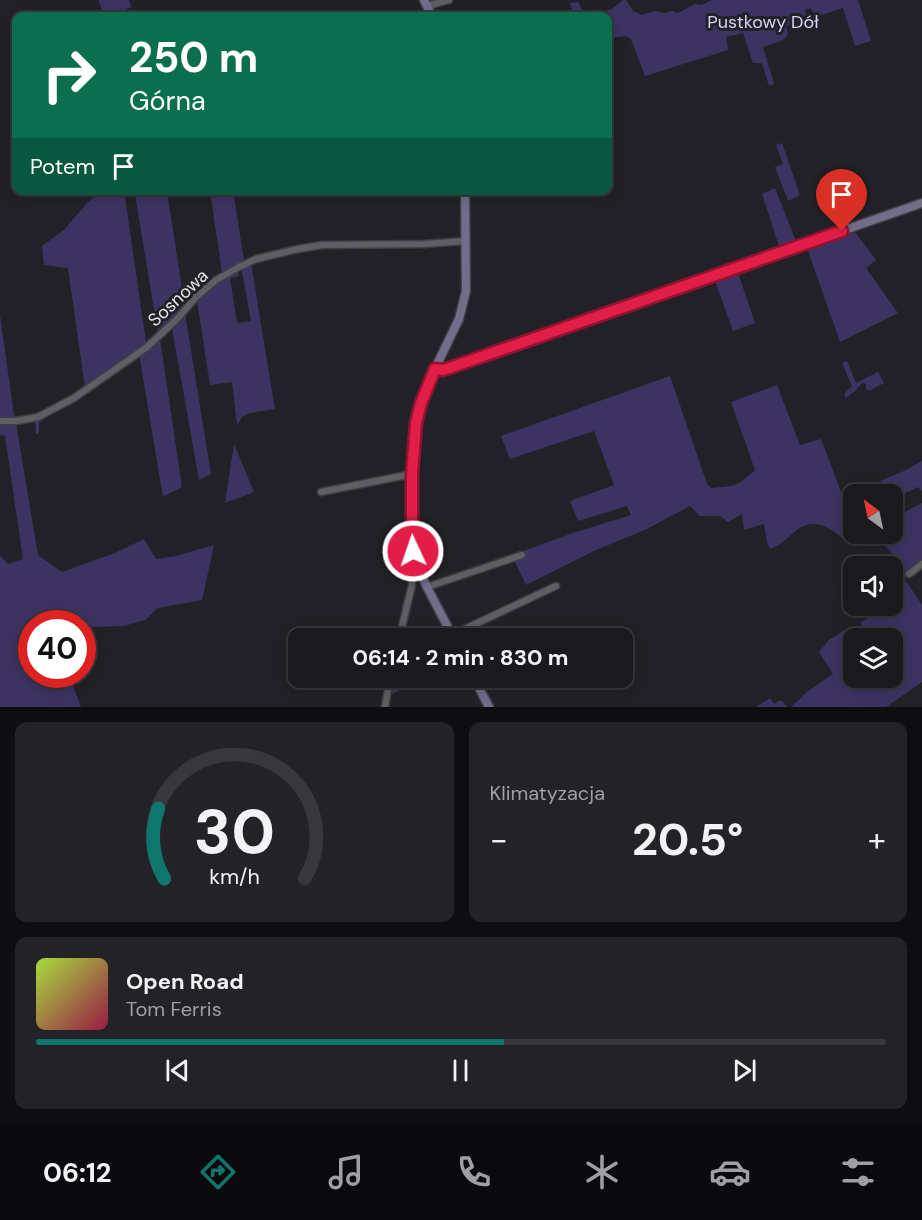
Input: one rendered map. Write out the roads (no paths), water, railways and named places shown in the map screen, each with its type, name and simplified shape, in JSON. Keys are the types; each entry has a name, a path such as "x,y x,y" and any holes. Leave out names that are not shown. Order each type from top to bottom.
{"street":[{"path":"426,3 449,0"},
{"path":"402,628 412,585 414,559 412,474 418,413 435,369 459,319 466,291 465,195"},
{"path":"435,369 443,370 452,367 922,203"},
{"name":"Sosnowa","path":"0,421 38,417 74,398 147,347 216,280 256,259 322,245 424,244 466,241"},
{"path":"321,492 412,474"},
{"path":"427,587 522,555"},
{"path":"414,559 448,628"},
{"path":"909,574 922,564"},
{"path":"471,628 556,586"},
{"path":"385,707 388,688"},
{"path":"479,688 489,707"}],"park label":[{"name":"Pustkowy Dół","path":"763,22"}]}
